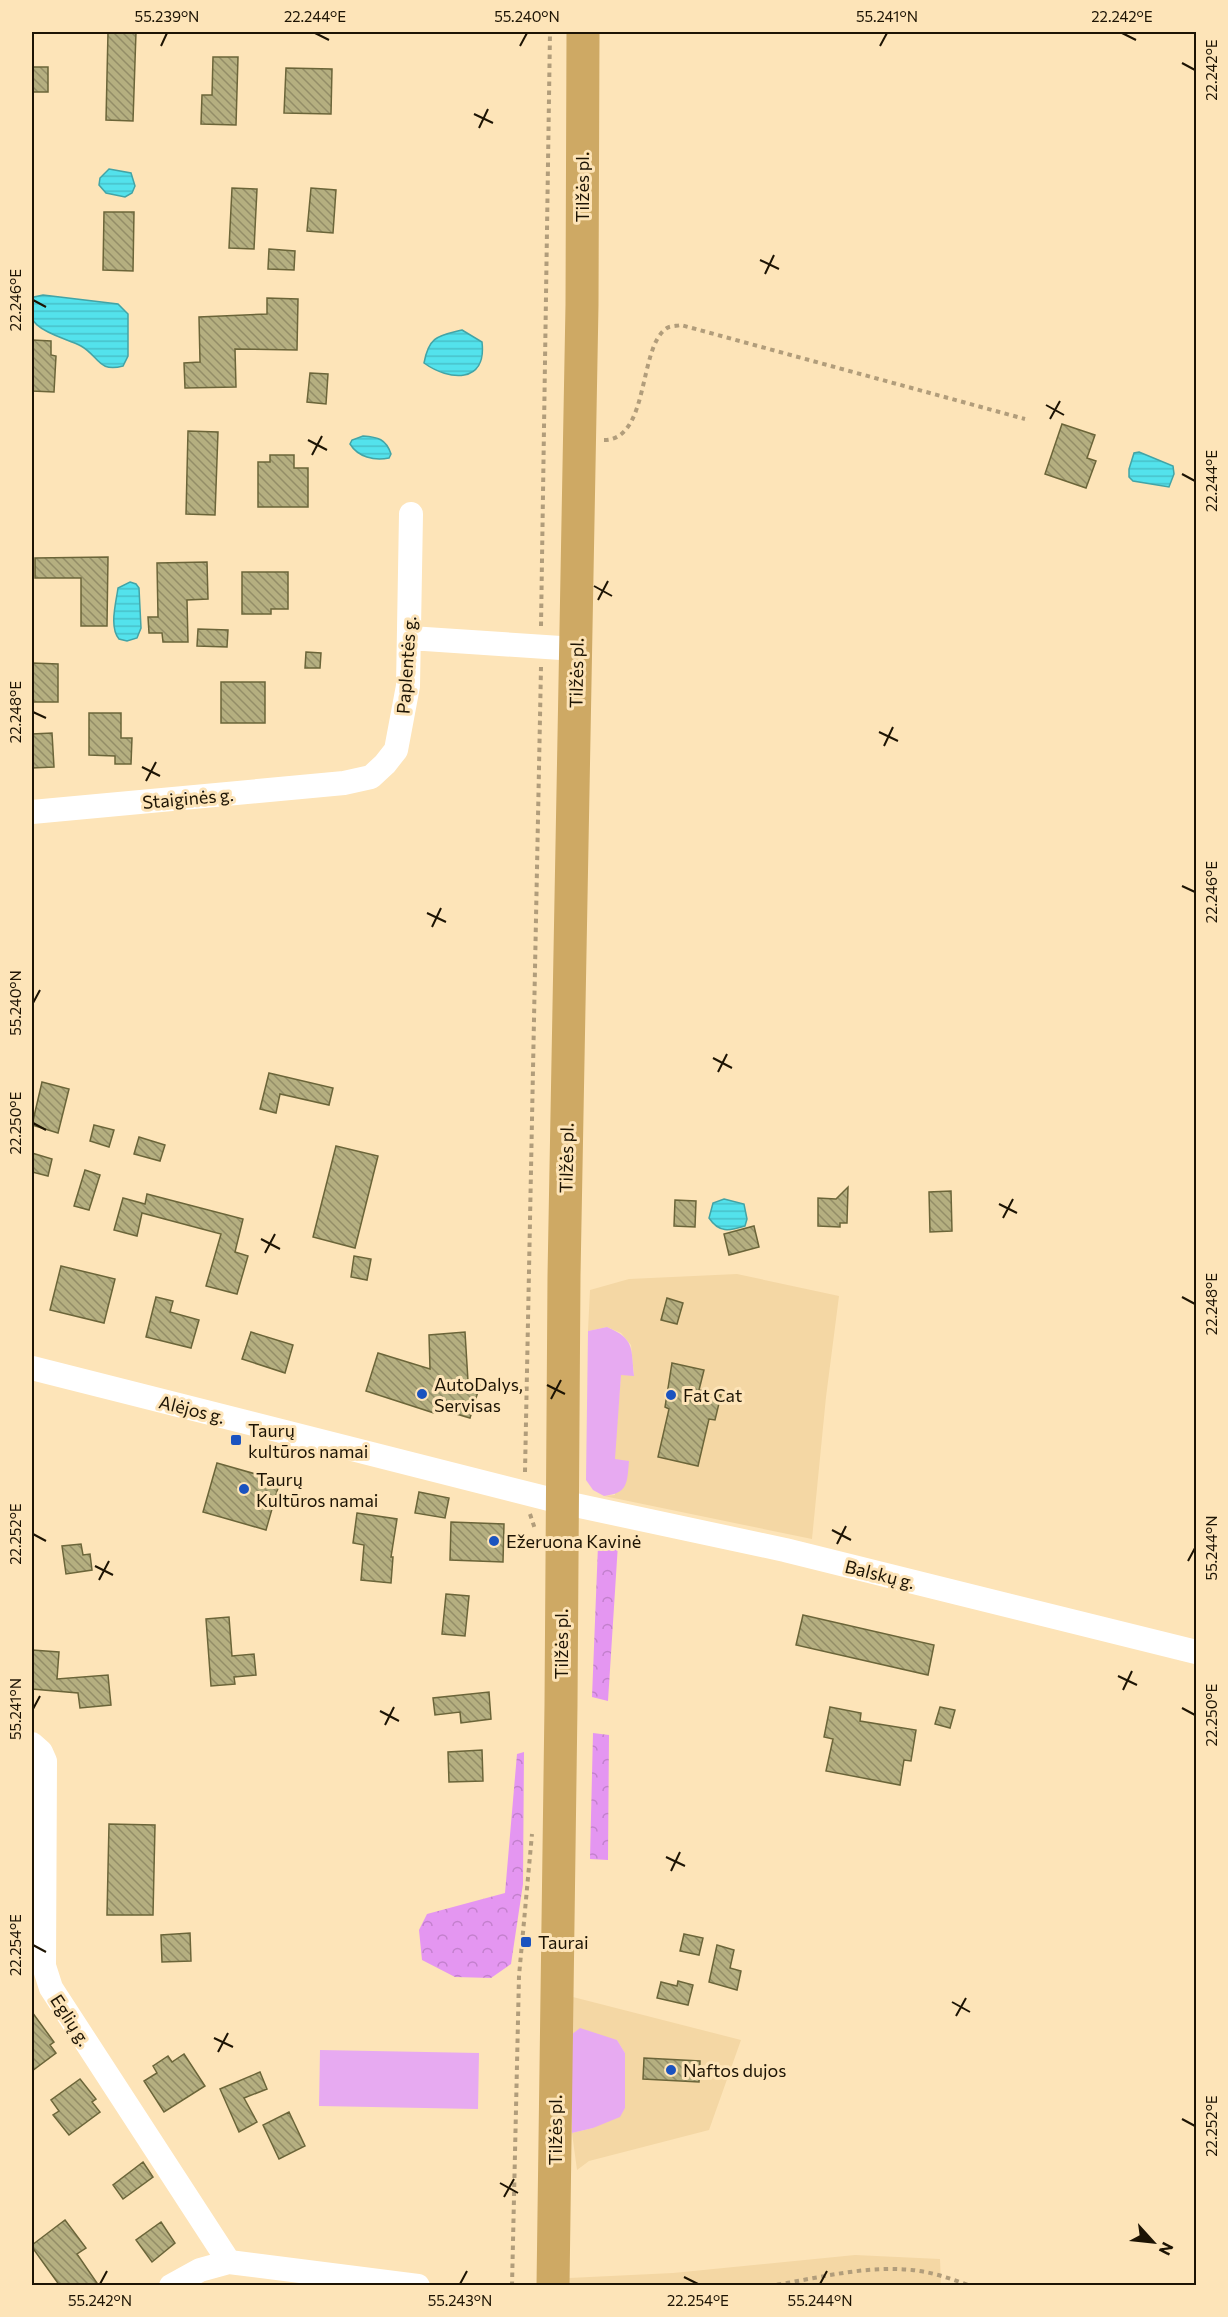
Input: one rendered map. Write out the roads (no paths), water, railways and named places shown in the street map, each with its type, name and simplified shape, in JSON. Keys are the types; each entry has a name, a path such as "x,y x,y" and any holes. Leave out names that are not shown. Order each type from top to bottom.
{"highway":[{"name":"Tilžės pl.","path":"553,2286 564,1264 580,440 583,32"}],"street":[{"name":"Paplentės g.","path":"344,783 371,777 396,750 408,686 411,514"},
{"path":"410,638 576,649"},
{"name":"Staiginės g.","path":"32,812 344,783"},
{"name":"Alėjos g.","path":"32,1368 561,1502"},
{"name":"Balskų g.","path":"561,1502 785,1550 1197,1652"},
{"name":"Eglių g.","path":"32,1744 41,1752 45,1761 44,1966 51,1989 229,2262"},
{"path":"171,2286 200,2270 229,2262 307,2279 418,2286"}],"water":[{"path":"109,169 131,173 135,186 132,193 125,197 106,193 99,185 100,178"},
{"path":"43,295 118,304 128,314 128,356 123,366 115,368 103,365 81,346 53,335 36,324 31,317 30,308 34,297"},
{"path":"462,330 482,342 479,366 464,375 455,375 444,373 424,363 432,342 441,336"},
{"path":"363,436 377,438 384,442 391,454 389,458 372,458 357,452 350,444 352,440"},
{"path":"1139,452 1173,466 1174,474 1169,487 1133,481 1129,477 1134,453"},
{"path":"130,582 139,588 141,628 137,638 127,641 119,639 116,634 114,615 118,588"},
{"path":"724,1199 744,1204 747,1219 745,1226 725,1230 709,1218 713,1203"}],"place":[{"name":"AutoDalys, Servisas","path":"422,1394"},
{"name":"Fat Cat","path":"671,1395"},
{"name":"Taurų kultūros namai","path":"236,1440"},
{"name":"Taurų Kultūros namai","path":"244,1489"},
{"name":"Ežeruona Kavinė","path":"494,1541"},
{"name":"Taurai","path":"526,1942"},
{"name":"Naftos dujos","path":"671,2070"}]}
